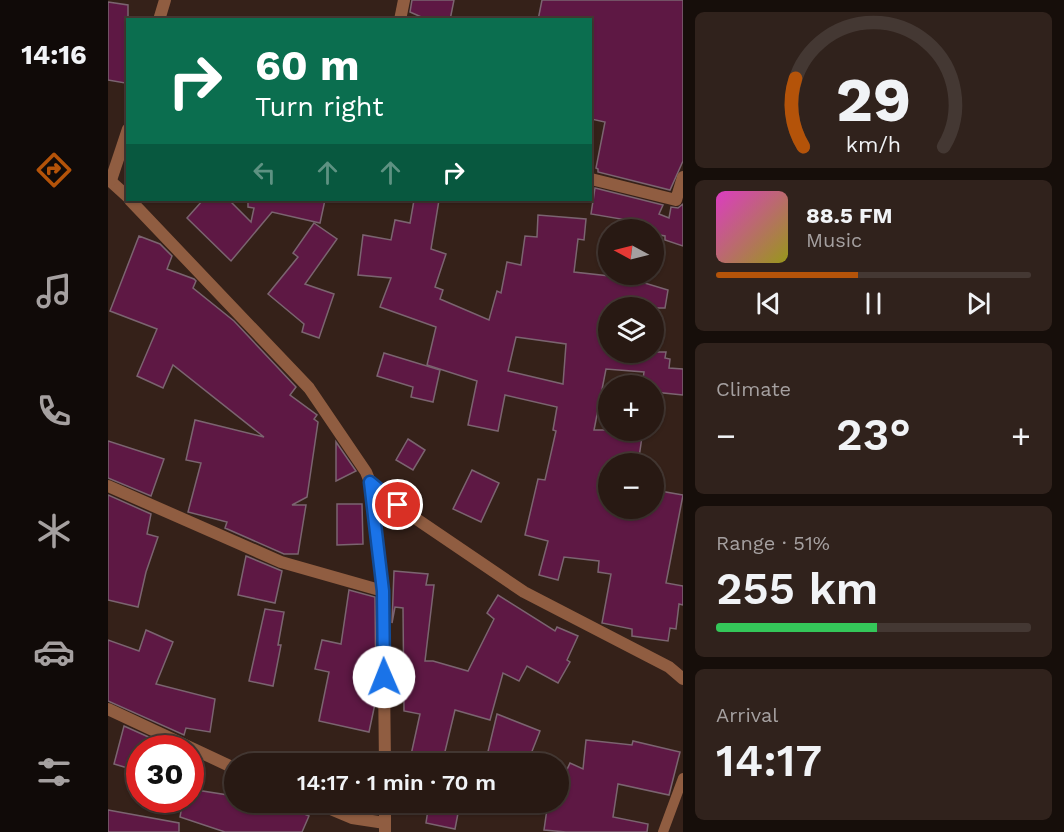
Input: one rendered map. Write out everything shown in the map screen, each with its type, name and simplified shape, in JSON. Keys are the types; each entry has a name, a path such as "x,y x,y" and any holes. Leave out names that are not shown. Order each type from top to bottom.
{"street":[{"path":"160,18 165,0"},
{"path":"400,18 404,0"},
{"path":"126,134 109,179 126,195"},
{"path":"592,179 676,200 683,177"},
{"path":"132,201 309,388 366,472 370,482 383,591 385,753"},
{"path":"370,482 412,516 524,592 669,667 683,678"},
{"path":"108,486 281,562 383,591"},
{"path":"108,710 224,763"},
{"path":"340,813 385,827"}],"lane":[{"path":"663,832 683,778"}],"building":[{"path":"412,0 454,0 450,18 424,18 410,12"},
{"path":"542,0 683,0 683,161 670,190 598,172 596,168 605,122 592,119 592,18 538,18"},
{"path":"108,2 128,5 128,18 126,18 125,83 108,80"},
{"path":"595,188 663,205 659,214 669,218 671,207 678,208 683,204 683,246 665,240 664,219 621,219 591,214"},
{"path":"202,201 230,201 251,222 254,208 248,207 248,201 325,201 320,223 272,212 231,261 187,218"},
{"path":"414,201 439,201 431,249 446,254 435,287 443,290 440,299 489,320 497,291 501,293 507,262 521,265 525,236 537,237 538,215 586,219 584,240 578,239 574,272 598,275 598,285 651,285 668,290 665,308 664,297 598,297 598,363 664,363 664,352 666,352 665,358 670,359 669,368 683,369 683,395 664,393 664,375 644,375 644,372 606,369 605,375 598,375 598,410 594,430 598,430 598,441 641,441 640,453 598,453 598,519 664,519 664,492 683,495 666,583 683,586 683,605 679,604 676,629 670,628 668,641 632,636 632,629 602,623 611,574 598,572 599,561 564,557 558,580 539,575 548,541 525,535 538,479 545,480 556,431 553,430 557,407 505,395 498,431 468,425 477,381 427,365 436,327 380,307 391,278 358,275 363,235 391,240 395,220 410,223","holes":["516,337 566,344 563,384 508,371"]},
{"path":"314,223 337,239 305,284 334,294 319,338 302,332 304,324 268,294 298,257 293,253"},
{"path":"139,236 160,244 172,256 167,269 194,279 196,281 193,288 234,321 296,387 290,395 317,415 314,419 318,422 307,497 292,505 306,505 298,554 284,554 225,528 227,522 188,512 201,463 186,460 195,420 264,437 173,365 163,388 137,376 157,329 110,311"},
{"path":"384,353 440,370 433,402 411,397 413,387 377,376"},
{"path":"408,439 425,450 413,470 396,460"},
{"path":"108,441 164,459 151,496 108,478"},
{"path":"336,442 356,471 336,481"},
{"path":"472,470 499,483 481,522 453,509"},
{"path":"108,495 151,514 147,534 158,537 146,572 138,607 108,600"},
{"path":"337,504 362,504 363,544 337,545"},
{"path":"246,556 282,571 275,603 238,595"},
{"path":"394,571 428,574 426,585 434,585 425,661 433,661 468,671 494,619 487,613 498,595 555,631 557,627 578,636 567,660 570,662 558,683 527,666 519,681 503,673 490,720 455,710 445,753 411,753 420,714 404,711 403,608 395,607 392,623"},
{"path":"349,590 375,597 376,699 369,732 319,721 329,672 315,669 322,640 341,644"},
{"path":"265,609 284,612 278,645 281,645 273,686 249,681"},
{"path":"146,630 173,642 156,684 215,699 210,732 186,728 184,735 108,701 108,640 139,651"},
{"path":"497,714 540,731 531,753 488,753"},
{"path":"124,726 144,735 126,735 126,768 114,764"},
{"path":"586,740 632,745 633,741 680,752 669,795 618,784 613,817 648,824 647,832 544,830 546,813 569,813 570,763 583,769"},
{"path":"204,791 224,794 224,813 302,813 309,816 302,832 225,832 180,817 181,813 204,813"},
{"path":"108,810 179,823 179,832 108,832"},
{"path":"428,813 458,813 455,829 426,823"}],"route":[{"path":"384,677 383,591 370,482 398,505"}]}
